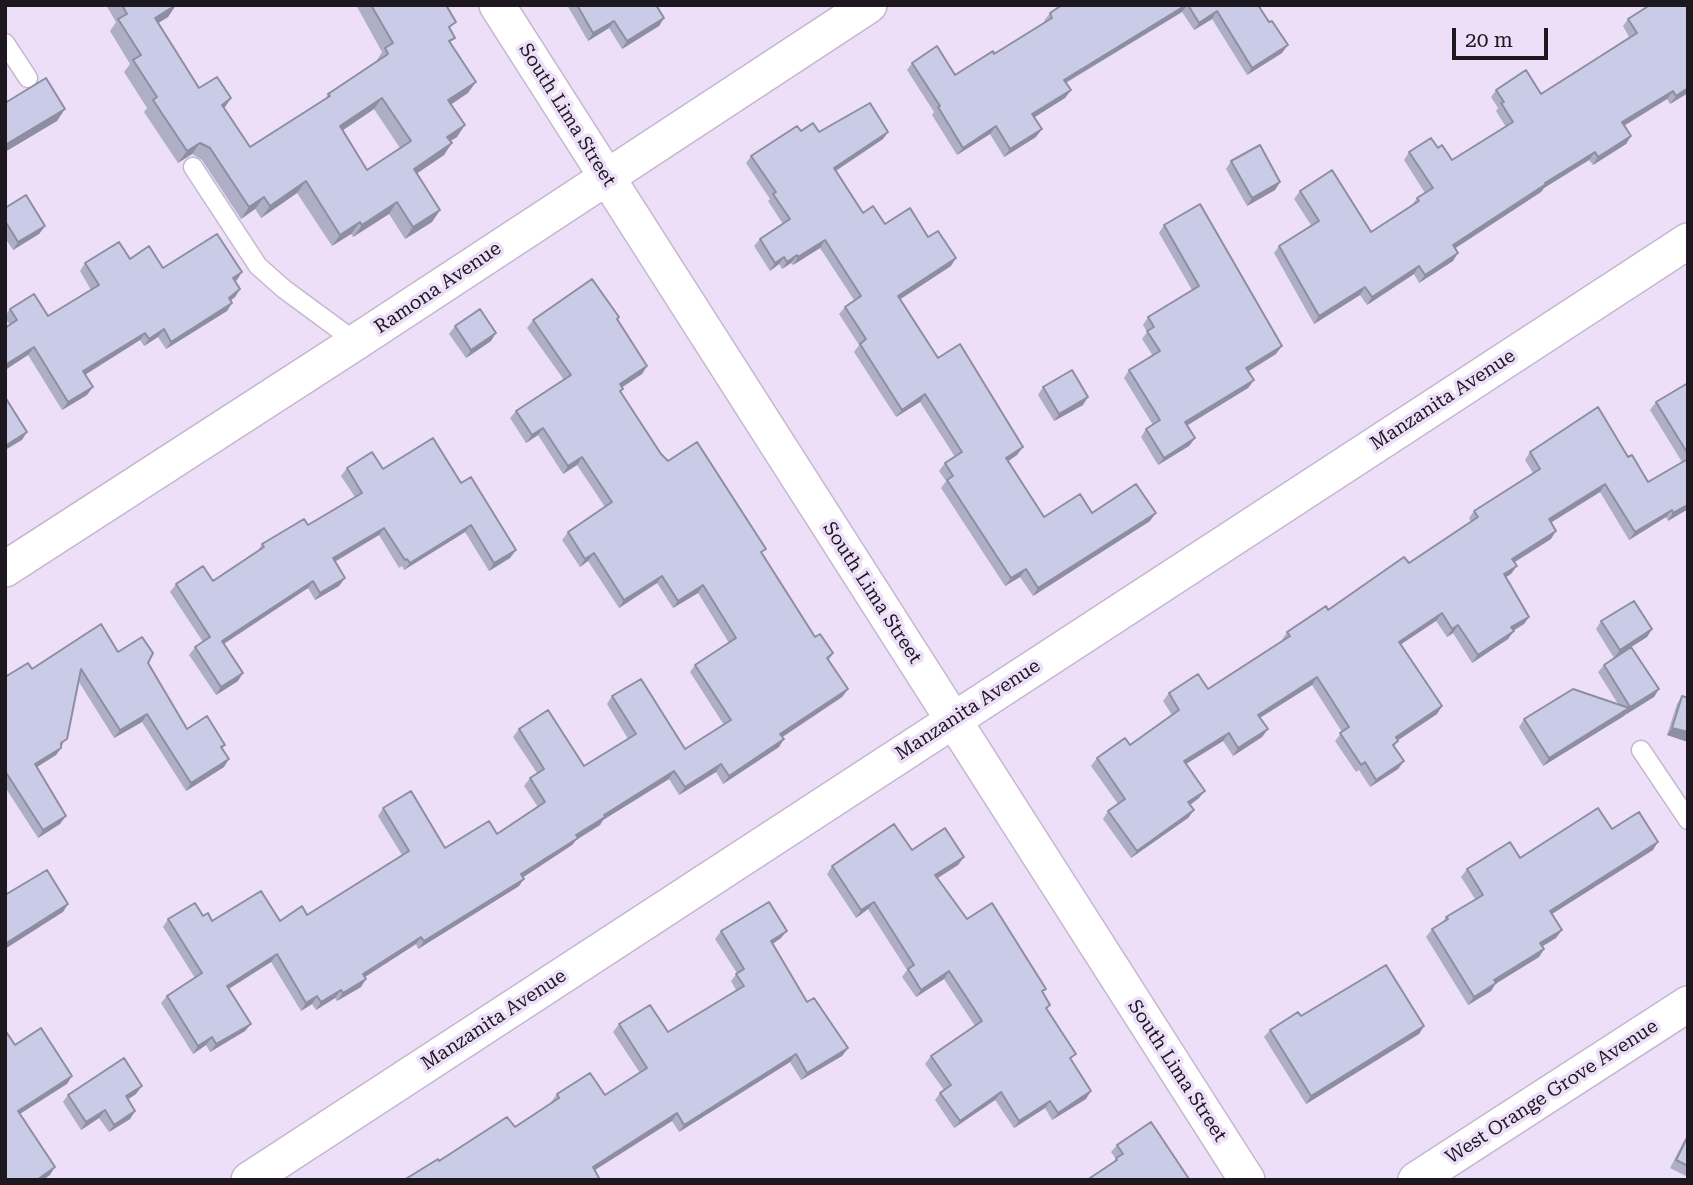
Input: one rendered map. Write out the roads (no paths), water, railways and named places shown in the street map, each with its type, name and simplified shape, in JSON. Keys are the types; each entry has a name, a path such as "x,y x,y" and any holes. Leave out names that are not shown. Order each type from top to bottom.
{"street":[{"name":"South Lima Street","path":"497,5 1247,1180"},
{"name":"Ramona Avenue","path":"5,569 869,5"},
{"name":"Manzanita Avenue","path":"249,1180 1688,241"},
{"name":"West Orange Grove Avenue","path":"1416,1180 1688,1003"}],"lane":[{"path":"5,43 28,78"},
{"path":"193,167 258,266 284,289 356,342"},
{"path":"1641,750 1688,820"}]}
